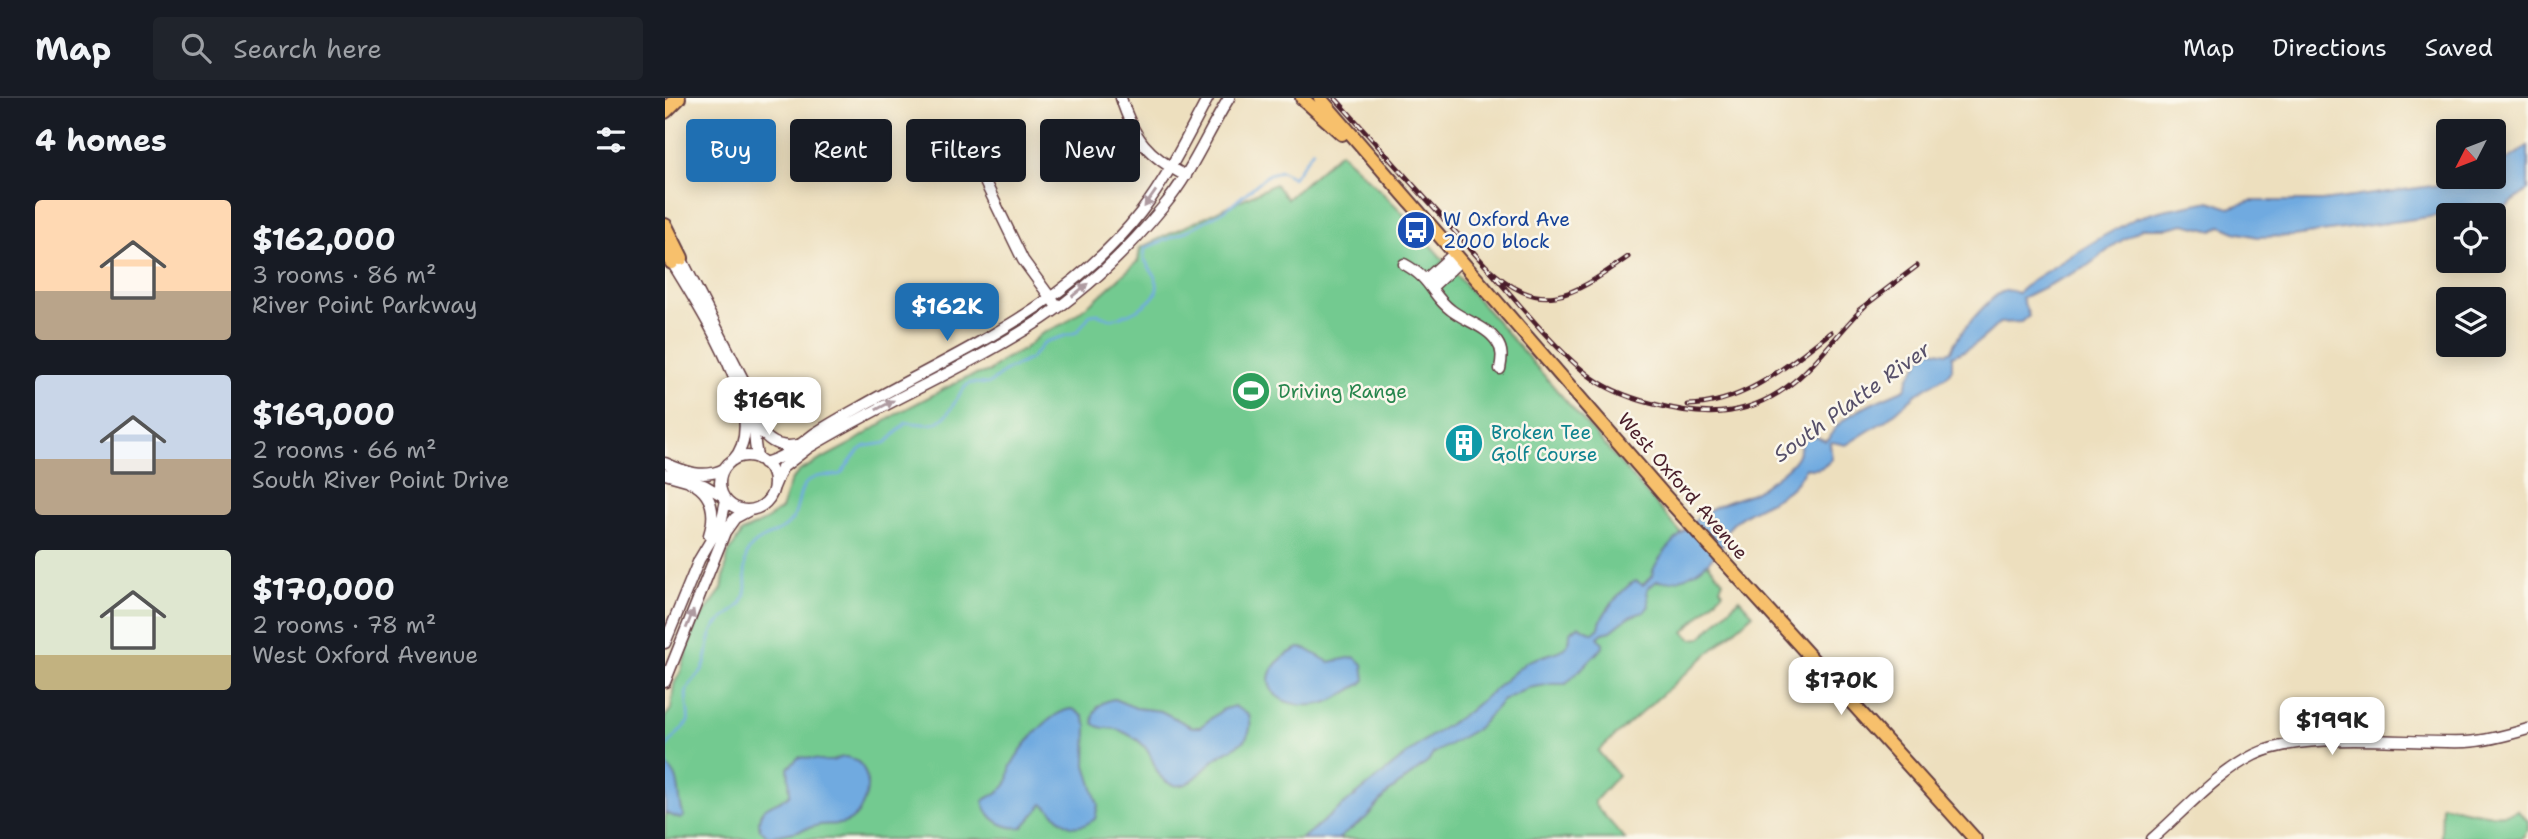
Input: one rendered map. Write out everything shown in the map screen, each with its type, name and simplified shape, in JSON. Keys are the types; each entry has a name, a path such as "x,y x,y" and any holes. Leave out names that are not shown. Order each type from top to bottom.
{"highway":[{"path":"665,102 672,98"},
{"path":"665,111 678,98"},
{"path":"665,226 673,256"}],"main road":[{"name":"West Oxford Avenue","path":"1302,98 1367,154"},
{"name":"West Oxford Avenue","path":"1320,98 1677,509 1975,839"}],"street":[{"path":"1121,98 1138,139 1152,155 1186,176"},
{"path":"665,682 725,532 734,518 761,507 767,501 782,468 808,448 1005,341 1055,303 1117,240 1148,202 1208,98"},
{"path":"733,460 745,457 761,461 782,457 848,414 1055,303 1099,275 1162,209 1186,176 1229,98"},
{"path":"985,182 1023,260 1055,303"},
{"path":"673,256 748,388 753,401 754,440 761,461 772,473 774,487"},
{"path":"665,463 703,475 724,469 744,444 745,422 740,392 673,256"},
{"path":"1429,283 1458,257"},
{"path":"1404,264 1429,283 1452,311 1496,339 1501,351 1500,369"},
{"path":"755,419 761,431 773,442 787,447 801,444"},
{"path":"703,552 721,523 725,499 720,484 724,469"},
{"path":"665,474 715,490 737,509 750,510"},
{"path":"665,643 712,526 713,508 706,493 690,482"},
{"path":"2152,839 2231,769 2254,755 2275,747 2317,741 2467,742 2528,729"}],"green space":[{"name":"Broken Tee Golf Course","path":"1340,152 1399,209 1723,581 1720,588 1723,592 1684,632 1691,639 1701,638 1739,599 1753,614 1598,751 1618,775 1595,801 1595,805 1625,839 665,839 665,717 671,709 674,684 681,671 694,627 722,589 728,554 742,532 765,521 781,509 791,480 801,470 852,443 898,413 965,378 990,371 1004,359 1023,350 1041,334 1065,323 1138,261 1140,248 1275,184 1287,199"},
{"path":"2442,805 2491,814 2517,810 2528,821 2528,830 2521,839 2441,838"}],"water":[{"path":"2528,146 2528,190 2507,206 2506,203 2436,203 2436,216 2293,236 2257,237 2221,226 2213,231 2184,224 2168,228 2143,228 2086,267 2022,298 2029,316 2022,322 1999,323 1966,350 1952,356 1952,369 1948,375 1919,392 1886,420 1846,445 1832,442 1832,459 1829,462 1817,469 1805,468 1797,482 1786,492 1736,521 1727,530 1721,547 1701,568 1676,580 1657,581 1647,589 1649,606 1644,612 1629,617 1598,637 1603,647 1566,684 1528,688 1502,701 1478,728 1433,754 1428,762 1389,792 1366,818 1338,839 1301,839 1425,740 1469,711 1525,663 1565,647 1570,632 1579,626 1593,633 1599,628 1600,622 1619,595 1636,581 1643,585 1652,576 1659,559 1667,549 1697,520 1713,508 1749,494 1778,476 1794,461 1805,438 1815,436 1826,441 1841,422 1851,415 1905,389 1909,377 1928,349 1947,353 1951,351 1973,318 2002,292 2008,290 2018,293 2034,279 2100,238 2136,218 2163,210 2210,201 2229,208 2251,201 2322,201 2436,185 2436,189 2506,189 2506,161"},
{"path":"1299,648 1329,662 1354,657 1363,664 1365,680 1341,696 1321,704 1303,705 1278,697 1271,688 1269,679 1273,668"},
{"path":"1114,699 1136,708 1161,711 1192,727 1200,727 1222,710 1234,706 1249,715 1249,733 1190,782 1174,785 1158,773 1150,754 1140,742 1119,730 1094,724 1094,714 1098,707"},
{"path":"1073,709 1083,716 1087,726 1086,765 1098,805 1095,819 1085,825 1070,826 1043,804 1023,827 1009,827 997,822 988,813 983,801 1006,785 1012,764 1038,730 1056,715"},
{"path":"799,757 827,761 847,757 856,761 863,767 866,776 863,804 858,813 845,823 820,825 788,834 768,836 760,829 760,814 768,806 790,794 788,768"},
{"path":"665,765 677,781 684,816 681,819 665,813"}],"waterway":[{"path":"667,767 666,747 688,722 687,690 705,663 712,632 718,623 739,606 745,596 747,554 756,543 782,529 793,518 806,483 813,478 841,474 859,450 866,446 886,443 906,423 937,423 970,383 989,384 1005,371 1030,359 1045,342 1077,332 1090,315 1098,314 1112,319 1141,307 1157,290 1156,280 1144,258 1145,248 1183,233 1224,211 1269,174 1281,171 1293,178 1313,150"}],"railway":[{"path":"1335,98 1485,265 1505,282 1524,292 1557,296 1590,282 1628,257"},
{"path":"1485,265 1546,335 1594,379 1633,398 1668,408 1704,413 1737,410 1754,405 1787,387 1808,369 1865,306"},
{"path":"1859,310 1917,266"},
{"path":"1688,405 1709,403 1747,390 1782,369 1831,332"}],"place":[{"name":"W Oxford Ave 2000 block","path":"1416,230"},
{"name":"Driving Range","path":"1251,391"},
{"name":"Broken Tee Golf Course","path":"1464,443"}],"water label":[{"name":"South Platte River","path":"1852,402"}]}
